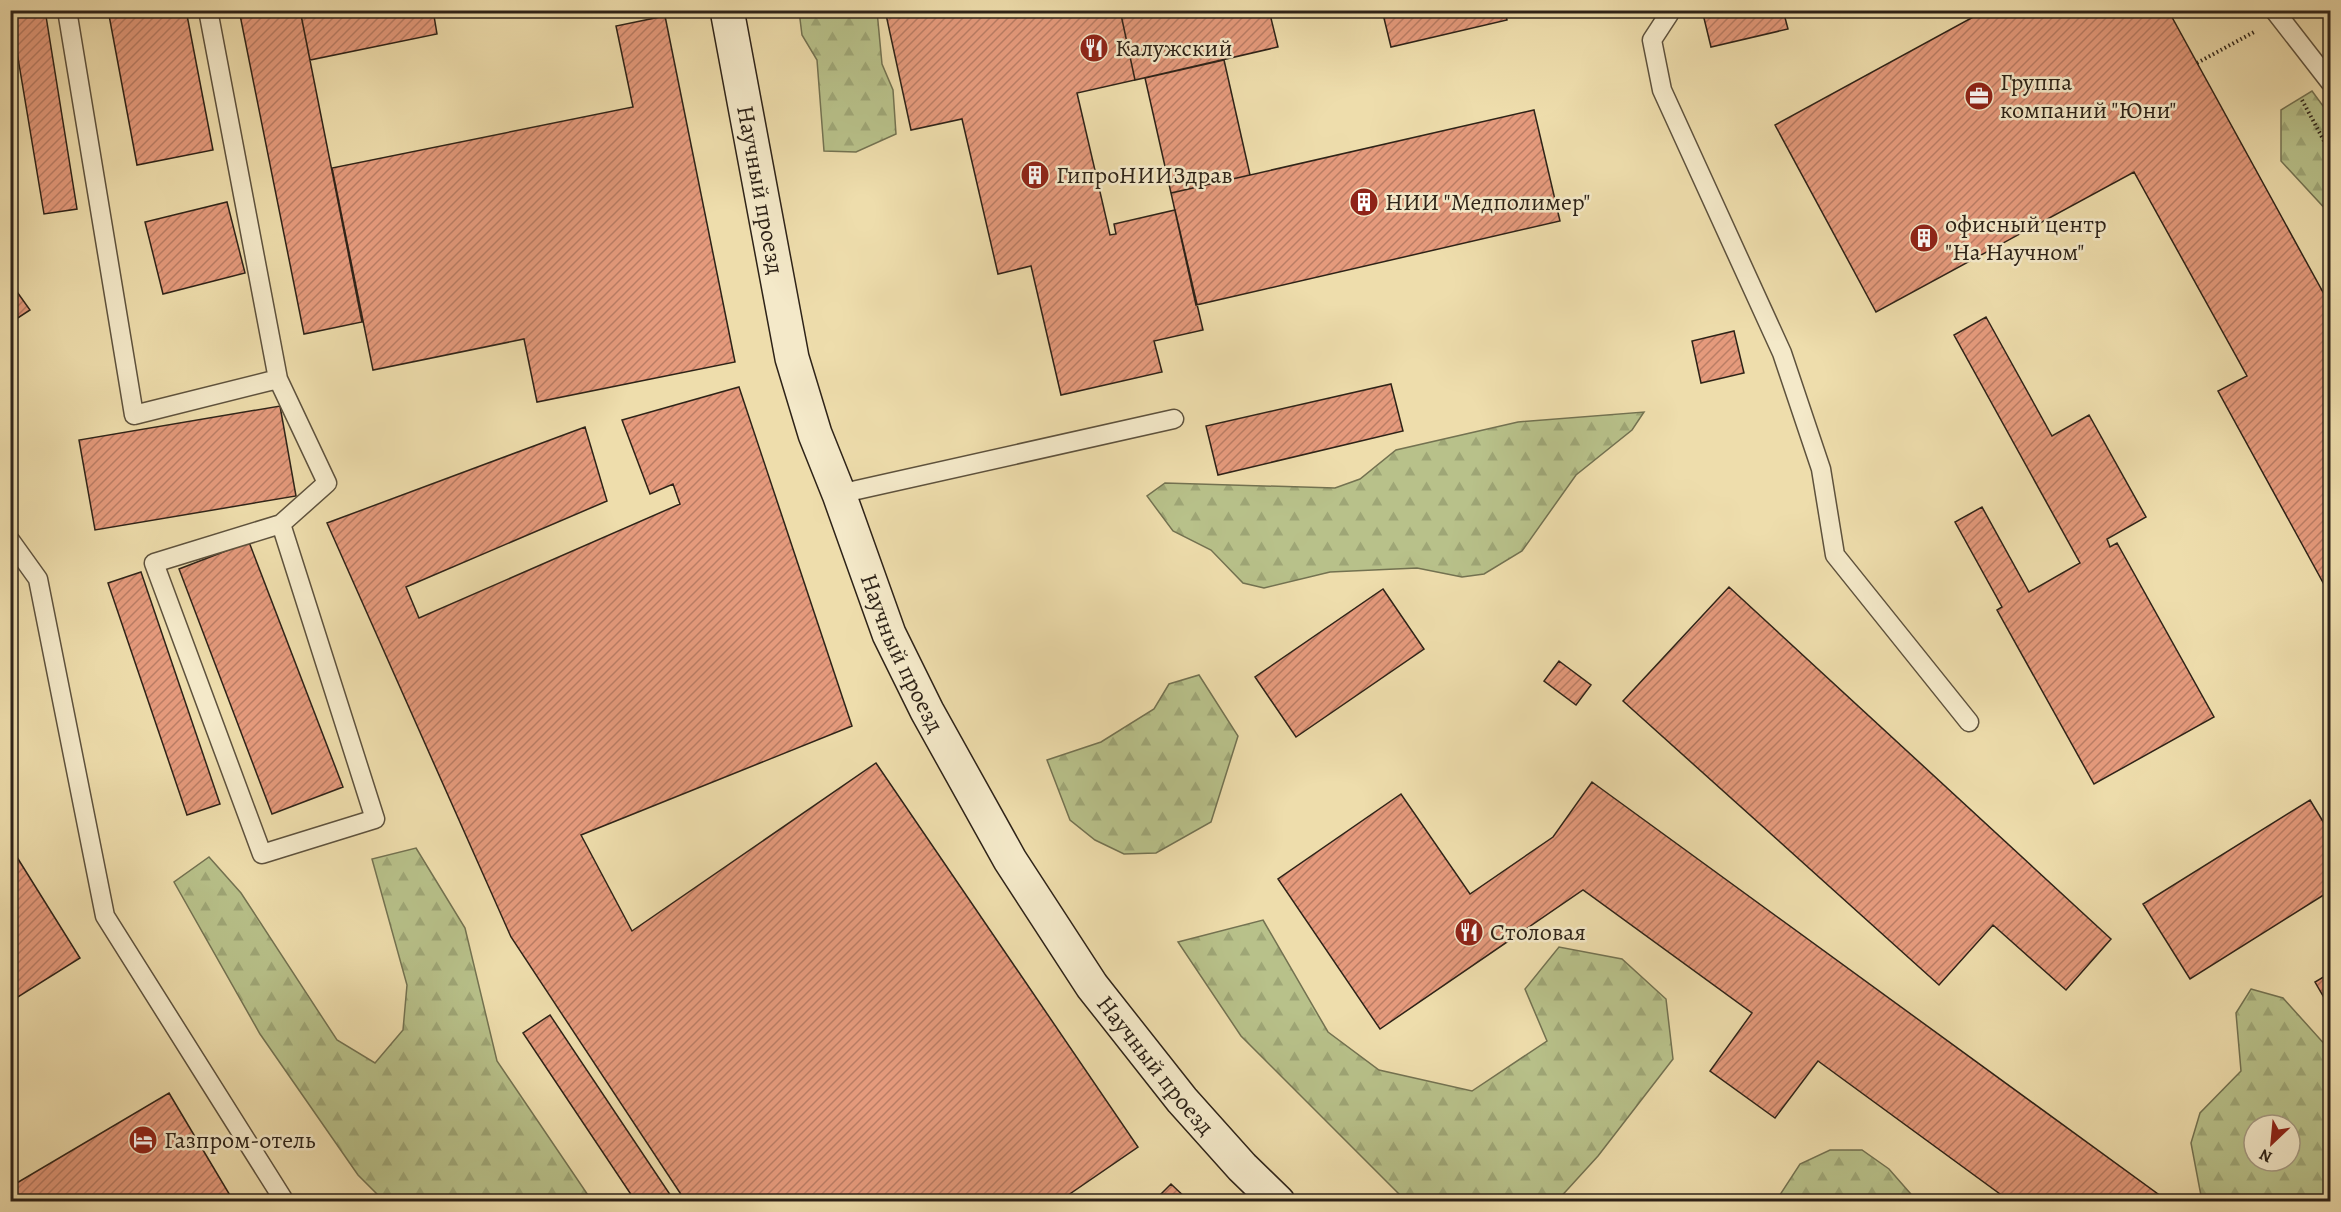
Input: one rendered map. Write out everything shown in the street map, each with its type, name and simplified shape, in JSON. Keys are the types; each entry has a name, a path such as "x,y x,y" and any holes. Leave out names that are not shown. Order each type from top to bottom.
{"street":[{"name":"Научный проезд","path":"726,10 792,358 815,434 889,634 927,711 1010,861 1092,986 1190,1108 1242,1167 1278,1202"}],"lane":[{"path":"67,10 134,415 278,379"},
{"path":"208,10 278,379 327,483 281,524 154,563 262,854 375,819 281,524"},
{"path":"1668,10 1670,14 1652,40 1662,90 1782,353 1821,469 1835,555 1970,723"},
{"path":"2274,10 2331,82"},
{"path":"839,494 1174,419"},
{"path":"10,540 38,579 105,916 285,1202"}],"path":[{"path":"2197,63 2262,28"},
{"path":"2296,90 2331,152"}],"green space":[{"path":"799,11 877,11 882,64 893,90 896,134 856,152 824,151 817,60 802,35"},
{"path":"2312,91 2326,110 2330,121 2330,214 2281,161 2281,110"},
{"path":"1644,412 1632,430 1576,475 1522,551 1484,574 1462,577 1417,568 1330,572 1264,588 1243,583 1211,550 1173,531 1147,496 1165,483 1335,488 1360,479 1396,450 1518,422"},
{"path":"1199,675 1238,736 1211,822 1156,853 1124,854 1095,840 1070,820 1047,760 1101,742 1154,709 1169,684"},
{"path":"416,848 465,928 497,1061 592,1201 384,1201 358,1175 260,1034 174,882 209,857 241,893 337,1040 375,1063 403,1030 407,985 372,859"},
{"path":"1263,920 1328,1032 1379,1070 1472,1091 1547,1041 1525,989 1559,947 1622,959 1666,999 1673,1059 1598,1156 1557,1201 1406,1201 1241,1036 1178,942"},
{"path":"2251,989 2283,998 2328,1048 2330,1055 2330,1201 2202,1201 2191,1143 2200,1113 2241,1071 2236,1013"},
{"path":"1830,1150 1862,1150 1889,1169 1917,1201 1776,1201 1800,1164"}],"building":[{"path":"10,10 45,10 77,209 44,214"},
{"path":"108,10 186,10 213,150 137,165"},
{"path":"239,10 300,10 362,322 304,334"},
{"path":"300,10 433,10 437,34 310,60"},
{"path":"478,10 510,10 480,17"},
{"name":"ГипроНИИЗдрав","path":"885,10 1120,10 1135,80 1077,93 1110,235 1116,234 1114,224 1175,210 1203,330 1154,341 1162,372 1061,395 1031,266 998,274 962,119 911,130"},
{"path":"1120,10 1269,10 1278,47 1135,80"},
{"path":"1382,10 1505,10 1507,20 1391,47"},
{"path":"1702,10 1783,10 1788,29 1711,47"},
{"name":"офисный центр \"На Научном\"","path":"1986,10 2168,10 2330,305 2330,586 2326,588 2218,391 2247,376 2134,172 1876,312 1775,125"},
{"path":"665,16 735,362 537,402 524,339 373,370 332,168 633,107 616,26"},
{"path":"1224,60 1250,175 1171,193 1145,78"},
{"name":"НИИ \"Медполимер\"","path":"1534,110 1560,221 1196,305 1171,193"},
{"path":"227,202 245,273 163,294 145,222"},
{"path":"10,282 30,310 10,323"},
{"path":"1986,317 2052,436 2089,415 2146,517 2107,539 2110,547 2117,543 2214,717 2094,784 1997,610 2002,607 1955,522 1982,507 2029,592 2080,563 1954,335"},
{"path":"1734,331 1744,373 1701,383 1692,341"},
{"path":"1391,384 1403,431 1218,475 1206,426"},
{"path":"739,387 852,726 581,835 632,931 876,763 1138,1147 1058,1202 686,1202 511,937 327,523 585,427 607,501 406,587 419,618 680,504 673,484 650,494 622,420"},
{"path":"280,406 296,496 95,530 79,440"},
{"path":"249,542 343,787 272,814 179,569"},
{"path":"141,572 220,804 187,815 108,583"},
{"path":"1729,587 2111,939 2066,990 1993,925 1939,985 1623,701"},
{"path":"1383,589 1424,649 1296,737 1255,677"},
{"path":"1559,661 1591,685 1576,705 1544,681"},
{"path":"1592,782 2169,1202 2011,1202 1818,1061 1775,1118 1710,1071 1752,1013 1583,890 1380,1029 1278,879 1401,794 1470,894 1553,837"},
{"path":"2310,800 2330,833 2330,891 2190,979 2143,904"},
{"path":"10,846 80,958 10,1002"},
{"path":"2330,973 2330,1008 2315,982"},
{"path":"550,1015 675,1202 636,1202 523,1033"},
{"name":"Газпром-отель","path":"169,1093 234,1202 10,1202 10,1187"},
{"path":"1171,1184 1190,1202 1153,1202"}],"place":[{"name":"Калужский","path":"1094,48"},
{"name":"Группа компаний \"Юни\"","path":"1979,96"},
{"name":"ГипроНИИЗдрав","path":"1035,175"},
{"name":"НИИ \"Медполимер\"","path":"1364,202"},
{"name":"офисный центр \"На Научном\"","path":"1924,238"},
{"name":"Столовая","path":"1469,932"},
{"name":"Газпром-отель","path":"143,1140"}]}
